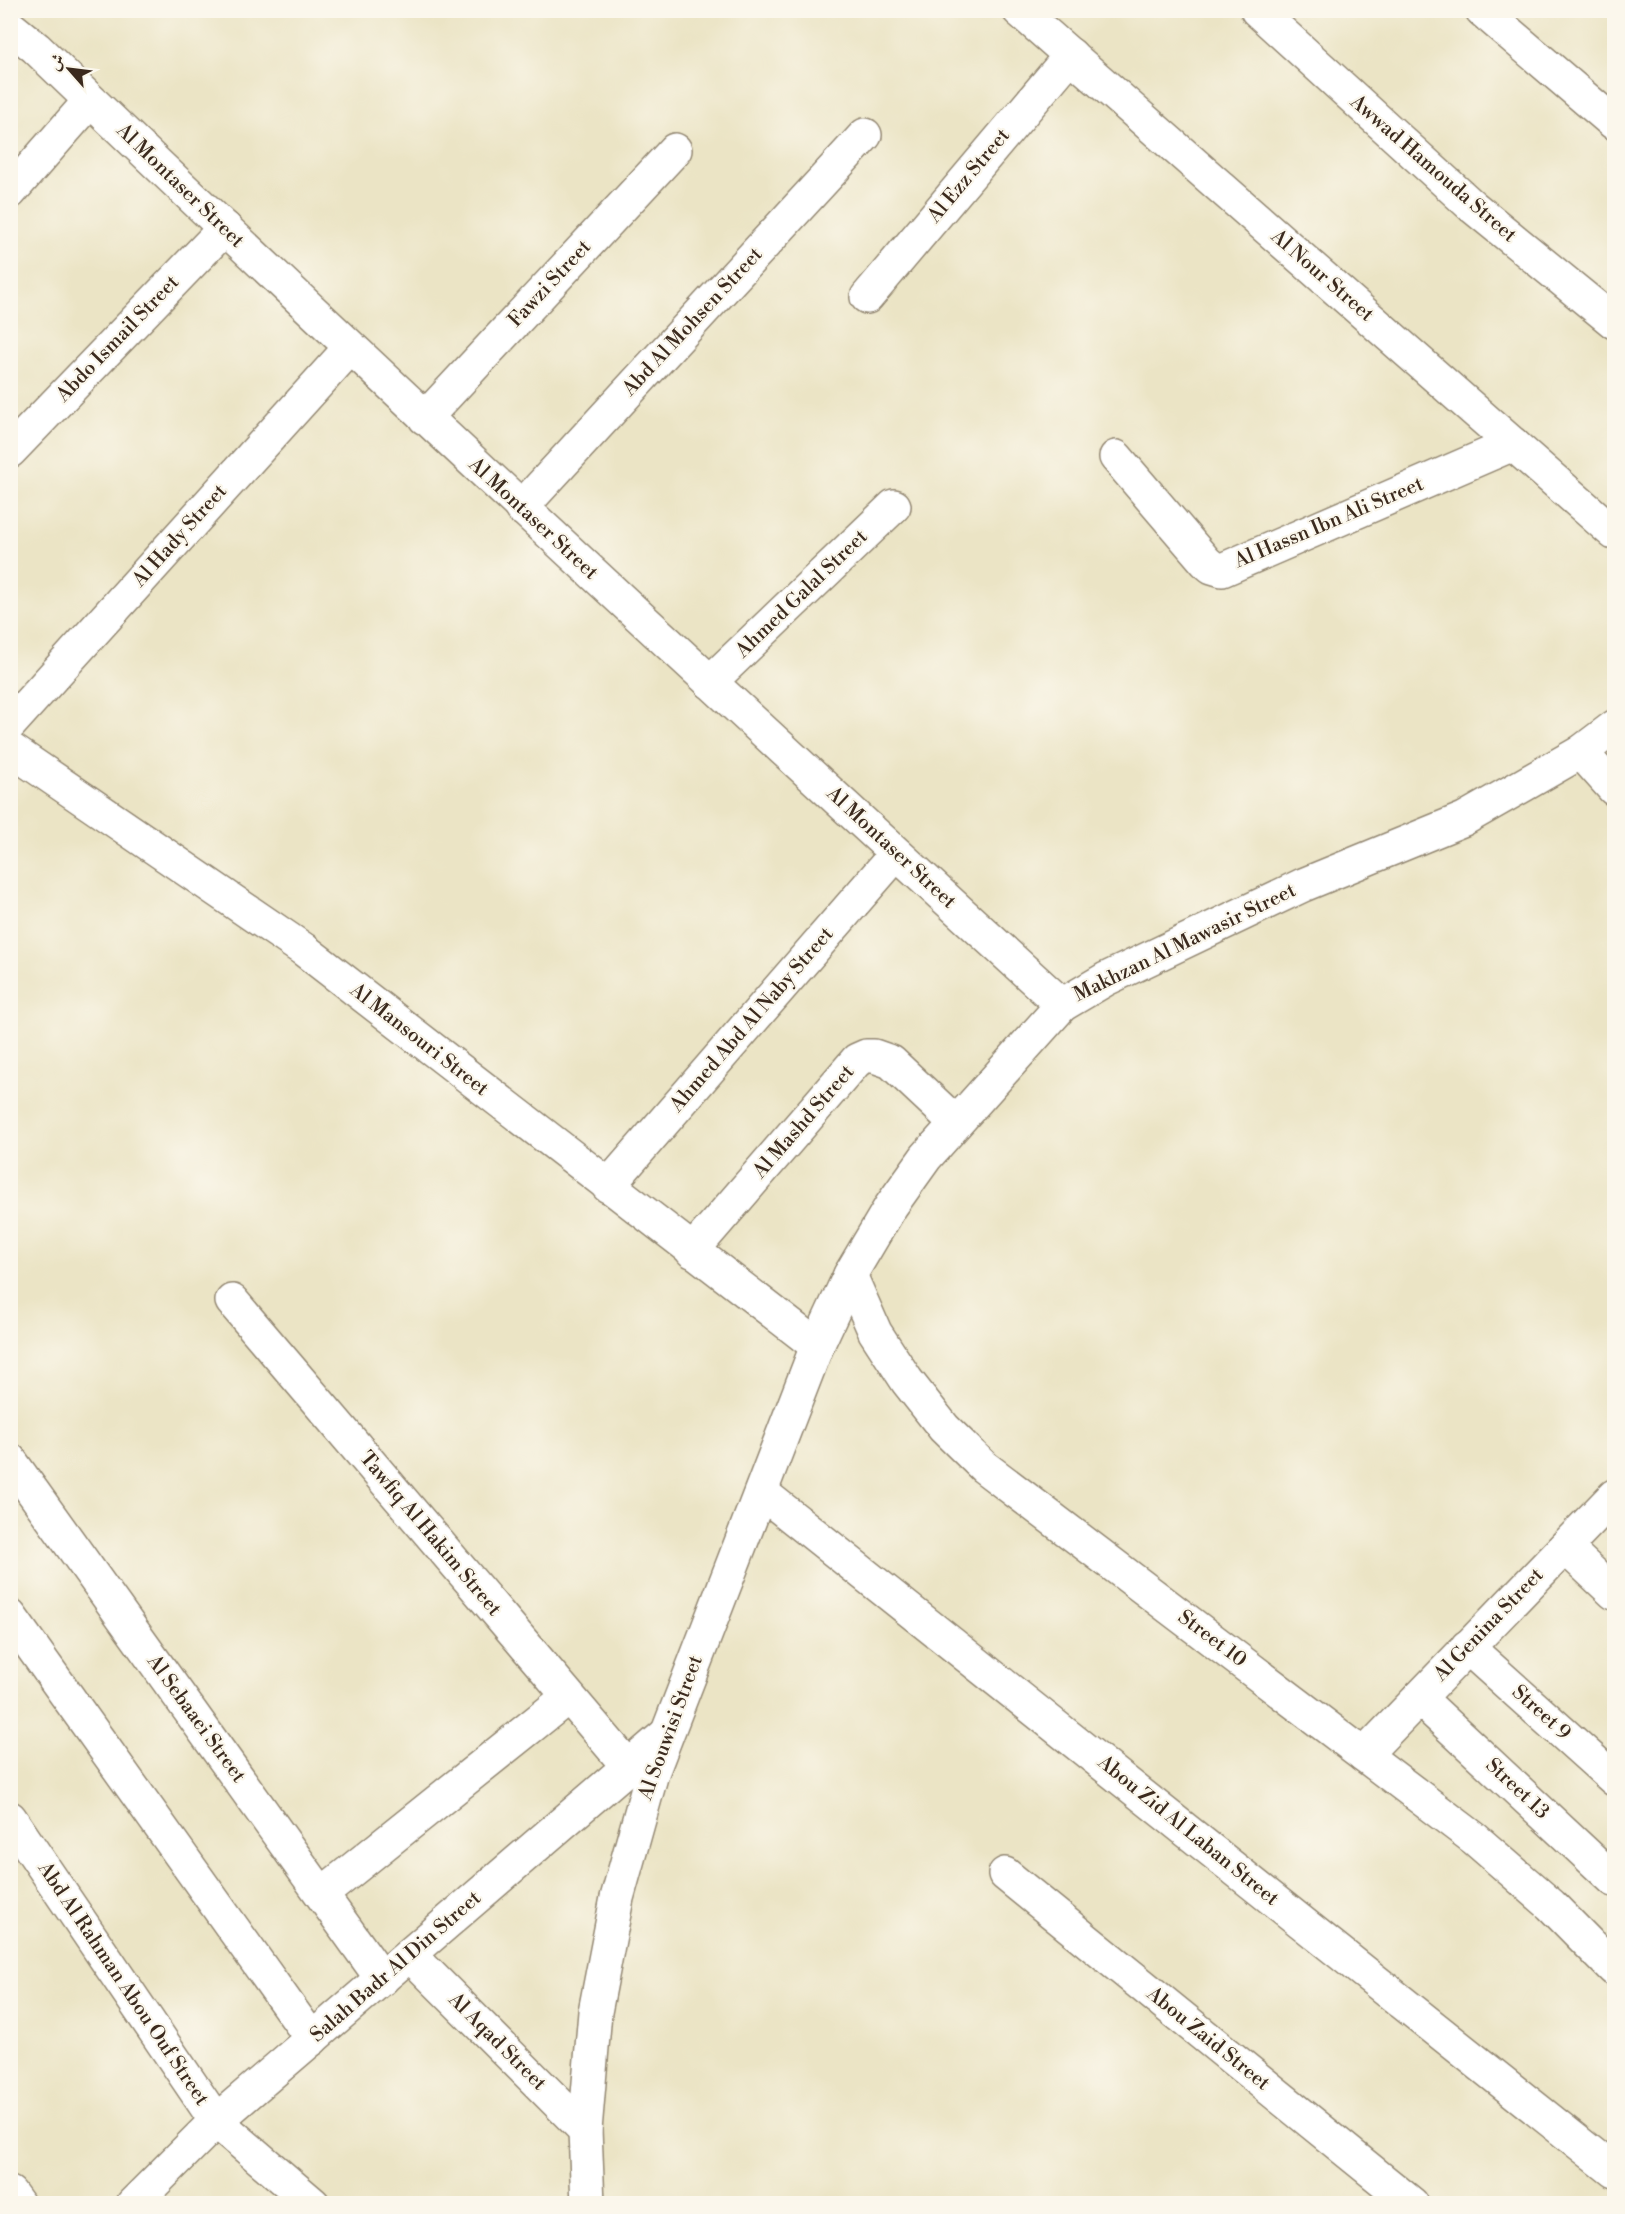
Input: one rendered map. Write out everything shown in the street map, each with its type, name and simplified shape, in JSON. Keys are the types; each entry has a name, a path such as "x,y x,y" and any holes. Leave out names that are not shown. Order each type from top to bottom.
{"street":[{"name":"Awwad Hamouda Street","path":"1257,10 1472,206 1614,322"},
{"path":"1482,10 1614,123"},
{"name":"Al Nour Street","path":"1028,13 1071,55 1614,533"},
{"name":"Al Montaser Street","path":"10,27 36,48 521,508 1062,1005"},
{"name":"Al Ezz Street","path":"867,297 1071,55"},
{"path":"10,192 90,100"},
{"name":"Abd Al Mohsen Street","path":"521,508 865,135"},
{"name":"Fawzi Street","path":"425,418 675,150"},
{"name":"Abdo Ismail Street","path":"10,451 225,228"},
{"name":"Al Hady Street","path":"10,724 350,348"},
{"name":"Al Hassn Ibn Ali Street","path":"1116,457 1206,562 1222,570 1513,444"},
{"name":"Ahmed Galal Street","path":"710,682 894,506"},
{"name":"Makhzan Al Mawasir Street","path":"850,1275 891,1206 926,1158 1062,1005 1106,979 1303,885 1464,819 1581,752 1614,727"},
{"name":"Al Mansouri Street","path":"10,749 303,950 817,1346"},
{"path":"1581,752 1614,789"},
{"name":"Ahmed Abd Al Naby Street","path":"608,1186 896,854"},
{"name":"Al Mashd Street","path":"692,1251 856,1060 866,1056 884,1058 956,1123"},
{"name":"Al Souwisi Street","path":"588,2204 585,2130 595,2012 617,1898 652,1773 664,1736 817,1346 850,1275"},
{"name":"Street 10","path":"850,1275 874,1332 907,1381 944,1428 984,1467 1475,1839 1551,1905 1614,1969"},
{"name":"Tawfiq Al Hakim Street","path":"232,1301 628,1766"},
{"name":"Al Sebaaei Street","path":"10,1460 382,1978"},
{"name":"Abou Zid Al Laban Street","path":"761,1492 1614,2171"},
{"name":"Al Genina Street","path":"1364,1755 1614,1496"},
{"path":"1565,1547 1614,1593"},
{"path":"10,1616 312,2039"},
{"name":"Street 9","path":"1467,1647 1614,1779"},
{"path":"322,1894 568,1697"},
{"name":"Street 13","path":"1419,1698 1614,1880"},
{"name":"Salah Badr Al Din Street","path":"133,2204 216,2121 664,1736"},
{"name":"Abd Al Rahman Abou Ouf Street","path":"10,1818 216,2121 313,2204"},
{"name":"Abou Zaid Street","path":"1005,1874 1412,2204"},
{"name":"Al Aqad Street","path":"410,1955 585,2130"},
{"path":"10,2193 18,2204"}]}
